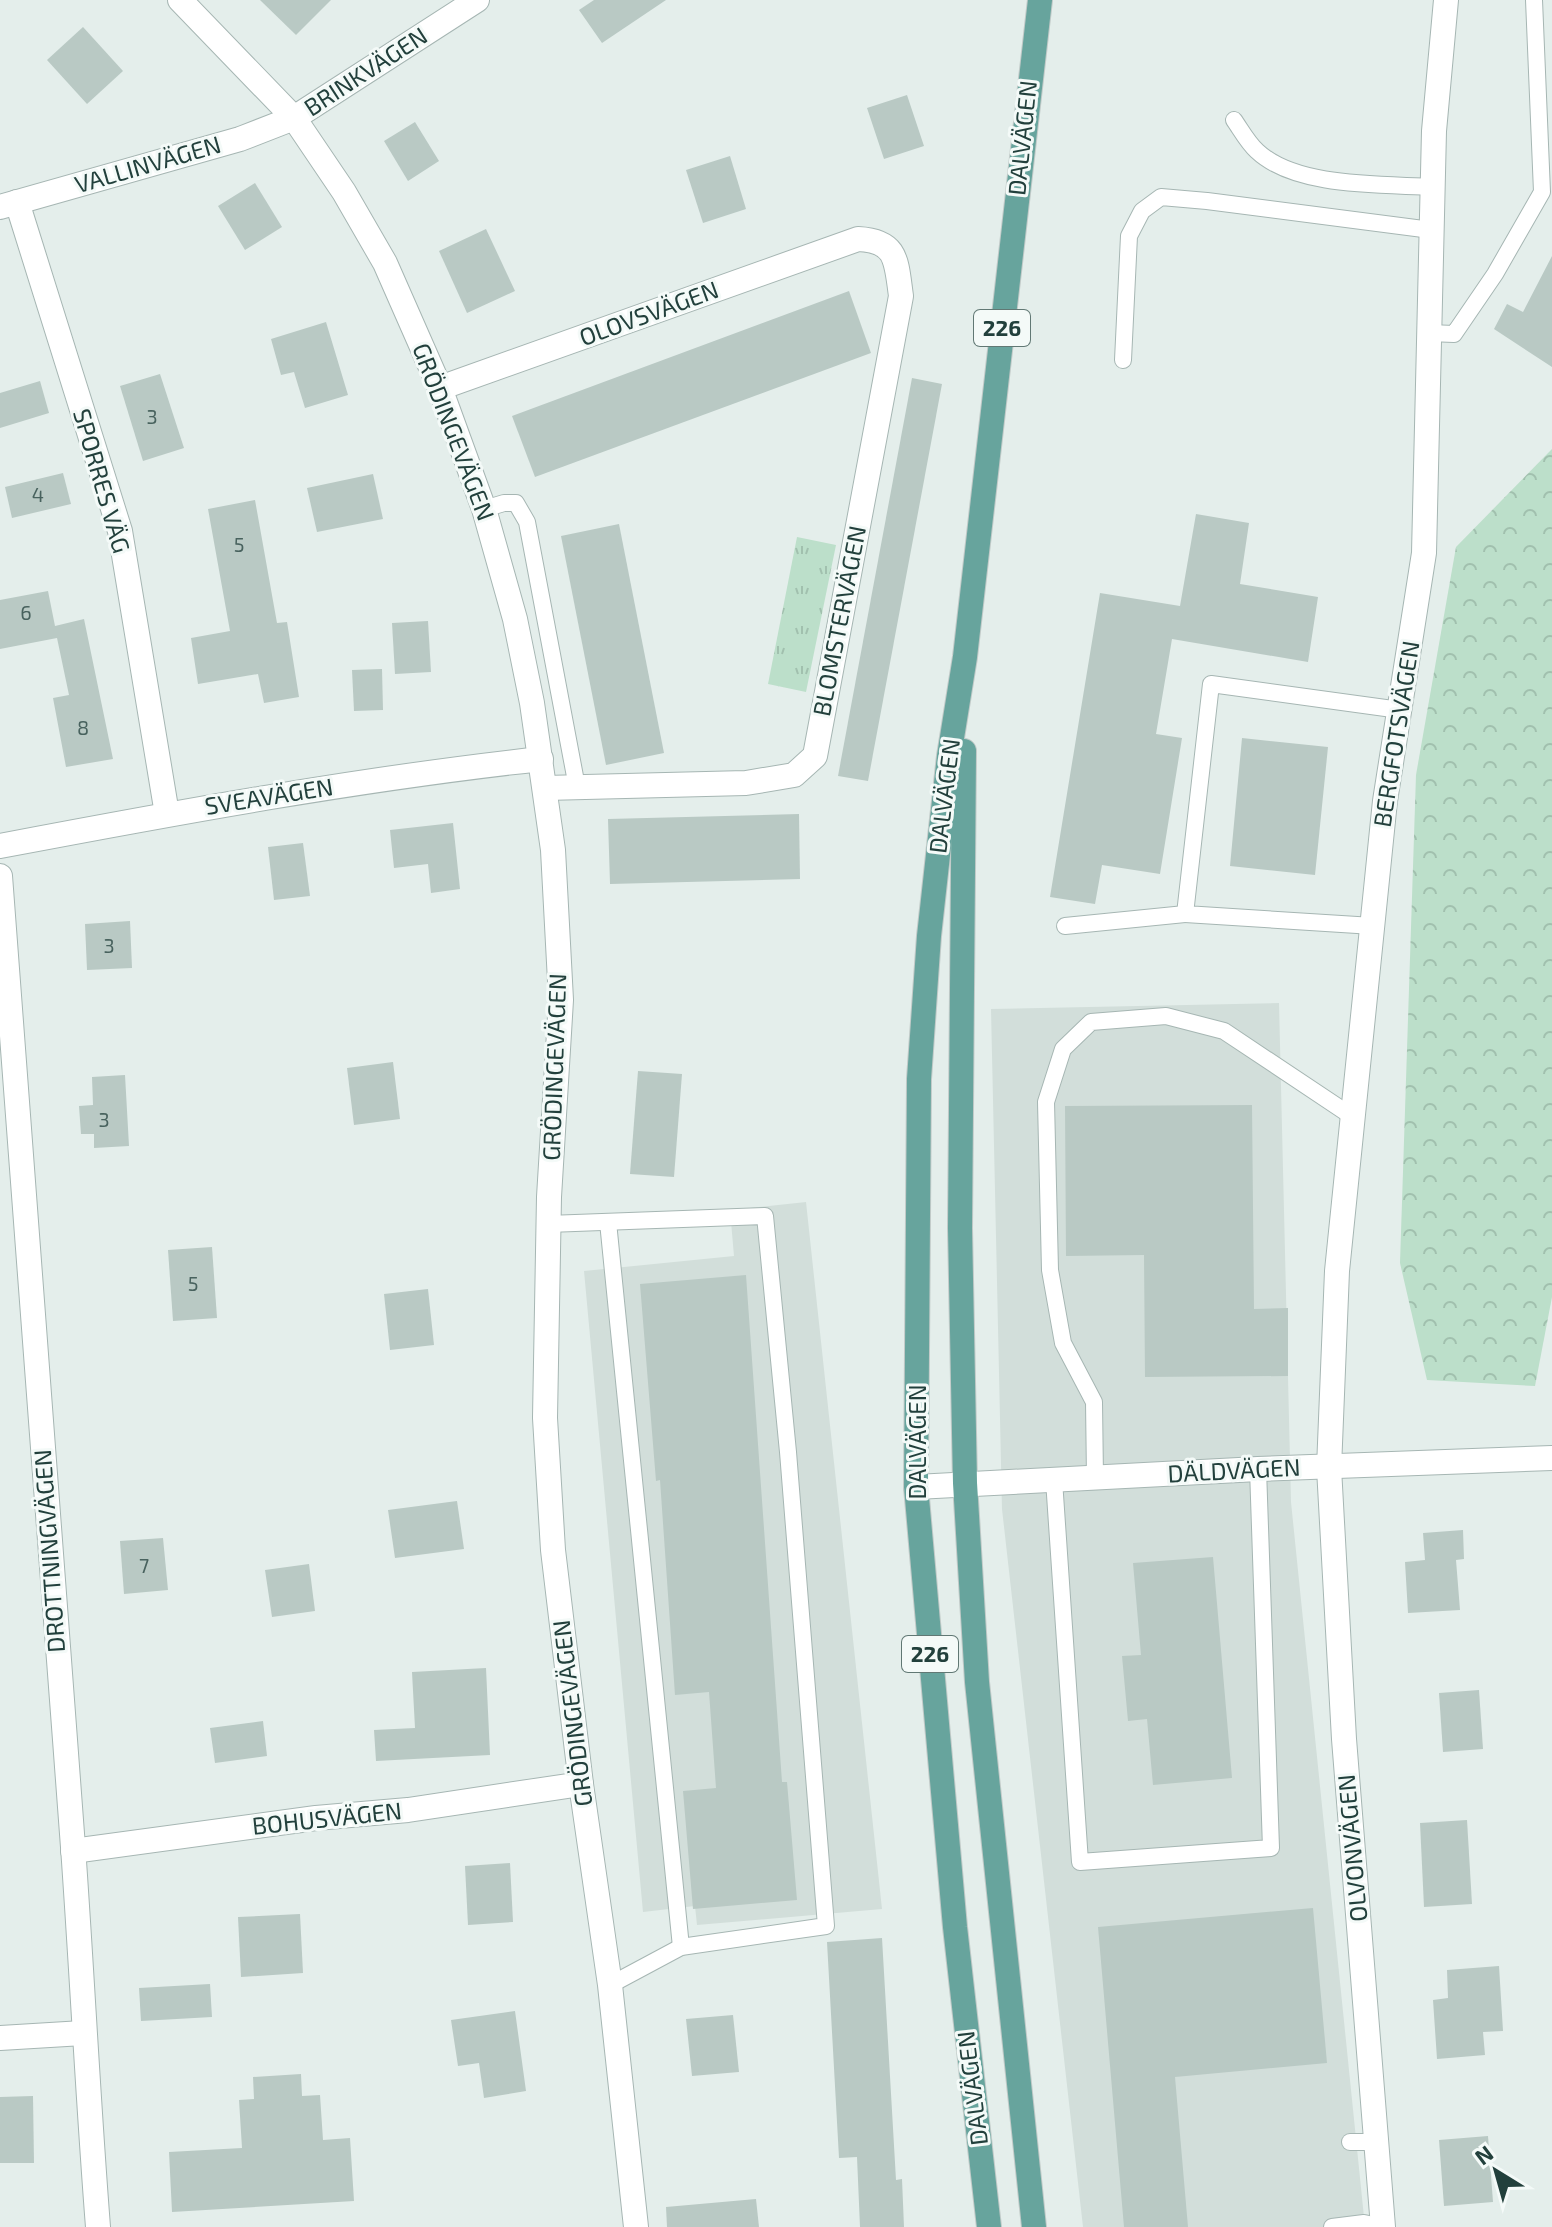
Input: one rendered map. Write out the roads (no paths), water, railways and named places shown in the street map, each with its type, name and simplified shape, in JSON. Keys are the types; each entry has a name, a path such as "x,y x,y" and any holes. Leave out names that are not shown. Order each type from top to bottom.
{"main road":[{"name":"DALVÄGEN","path":"989,2227 955,1927 916,1487 919,1079 930,921 949,756 965,657 1040,0"},
{"name":"DALVÄGEN","path":"965,657 960,1228 965,1483 977,1682 1034,2227"}],"street":[{"name":"GRÖDINGEVÄGEN","path":"180,0 294,118 332,173 385,263 440,388 484,509 515,619 541,759 553,850 561,1000 548,1224 545,1418 553,1550 581,1784 610,1985 636,2227"},
{"name":"BRINKVÄGEN","path":"294,118 477,0"},
{"name":"BERGFOTSVÄGEN","path":"1329,1468 1337,1271 1385,801 1424,553 1434,131 1446,0"},
{"name":"VALLINVÄGEN","path":"8,204 240,139 294,118"},
{"name":"SPORRES VÄG","path":"8,204 120,531 167,814"},
{"name":"OLOVSVÄGEN","path":"440,388 858,239"},
{"name":"BLOMSTERVÄGEN","path":"545,788 746,783 794,775 815,756 901,296 897,267 888,246 877,240 858,239"},
{"name":"SVEAVÄGEN","path":"0,846 167,814 433,771 541,759"},
{"name":"DROTTNINGVÄGEN","path":"0,876 98,2227"},
{"name":"DÄLDVÄGEN","path":"916,1487 1258,1469 1552,1458"},
{"name":"OLVONVÄGEN","path":"1329,1468 1344,1739 1383,2227"},
{"name":"BOHUSVÄGEN","path":"73,1851 316,1818 408,1810 581,1784"},
{"path":"0,2038 83,2033"}],"lane":[{"path":"1429,333 1454,334 1495,274 1542,192 1534,0"},
{"path":"1234,120 1257,152 1290,171 1349,183 1433,187"},
{"path":"1123,360 1129,236 1142,211 1161,197 1431,230"},
{"path":"484,509 516,503 527,522 577,787"},
{"path":"1185,914 1211,684 1400,710"},
{"path":"1065,926 1185,914 1373,926"},
{"path":"1095,1478 1094,1402 1063,1343 1050,1270 1046,1102 1063,1049 1091,1022 1166,1016 1224,1031 1353,1117"},
{"path":"548,1224 765,1216 788,1452 826,1926 681,1947 610,1985"},
{"path":"608,1222 681,1947"},
{"path":"1054,1480 1080,1862 1271,1848 1258,1469"},
{"path":"1350,2142 1377,2142"},
{"path":"1332,2227 1364,2223 1383,2227"}]}
